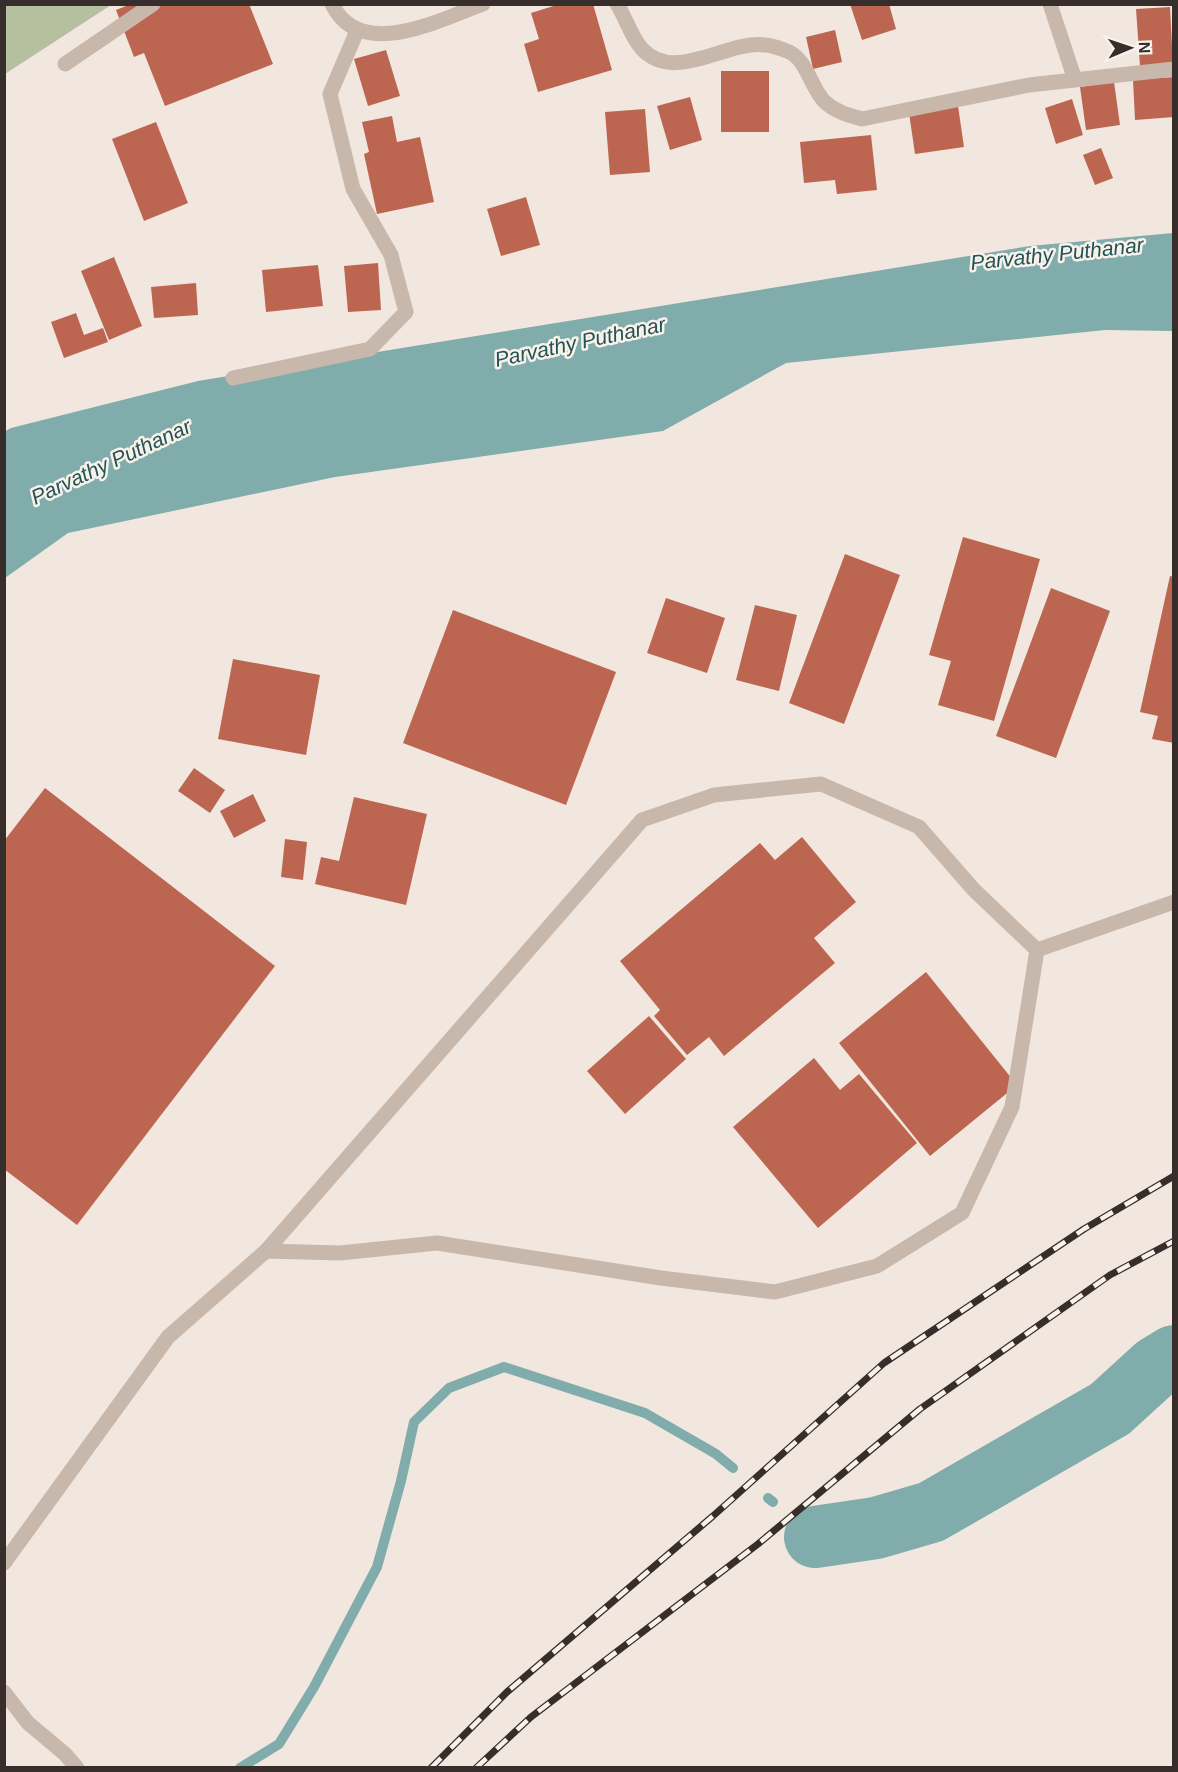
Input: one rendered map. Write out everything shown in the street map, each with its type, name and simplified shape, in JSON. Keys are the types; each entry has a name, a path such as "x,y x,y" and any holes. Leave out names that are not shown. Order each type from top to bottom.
{"street":[{"path":"65,64 153,4"},
{"path":"332,4 338,18 357,31 379,35 402,32 483,4"},
{"path":"1050,4 1075,80"},
{"path":"622,6 640,47 653,58 679,63 739,47 765,44 791,52 823,101 838,112 862,120 1029,85 1173,69"},
{"path":"234,378 370,349 406,312 391,255 353,189 330,94 357,31"},
{"path":"4,1563 168,1337 266,1251 642,820 714,795 821,784 919,827 974,890 1036,950"},
{"path":"1036,950 1173,902"},
{"path":"266,1251 340,1253 437,1243 661,1278 775,1292 877,1266 962,1213 1012,1107 1036,950"},
{"path":"4,1692 28,1723 77,1767"}],"green space":[{"path":"5,4 111,4 111,5 5,74"}],"water":[{"name":"Parvathy Puthanar","path":"1173,233 1173,331 1105,330 786,363 663,431 335,477 68,533 5,578 4,432 11,428 198,381 1030,246"}],"building":[{"path":"131,4 249,4 273,64 165,106 144,53 134,57 116,10"},
{"path":"560,4 593,4 612,70 538,92 524,44 539,39 531,13"},
{"path":"850,4 889,4 896,29 862,40"},
{"path":"1170,7 1173,64 1140,66 1136,9"},
{"path":"835,30 842,62 813,69 806,37"},
{"path":"386,50 400,96 368,106 354,59"},
{"path":"721,71 769,71 769,132 721,132"},
{"path":"1174,77 1174,117 1135,120 1133,80"},
{"path":"1114,82 1120,125 1086,130 1080,87"},
{"path":"690,97 702,140 670,150 657,106"},
{"path":"1072,99 1083,135 1056,144 1045,108"},
{"path":"958,106 964,147 915,154 909,113"},
{"path":"645,109 650,172 610,175 605,112"},
{"path":"392,116 397,142 420,137 434,202 377,214 364,154 369,152 362,122"},
{"path":"156,122 188,203 144,221 112,139"},
{"path":"871,135 877,190 837,194 835,180 804,183 800,142"},
{"path":"1101,148 1113,178 1095,185 1083,155"},
{"path":"526,197 540,245 501,256 487,209"},
{"path":"114,257 142,326 109,340 81,271"},
{"path":"378,263 381,310 348,312 344,266"},
{"path":"318,265 323,306 266,312 262,270"},
{"path":"196,283 198,315 154,318 151,287"},
{"path":"76,313 84,335 103,328 108,342 64,358 51,322"},
{"path":"963,537 1040,559 994,721 938,705 951,661 929,655"},
{"path":"845,554 900,575 844,724 789,703"},
{"path":"1170,576 1174,577 1174,743 1152,739 1158,716 1140,712"},
{"path":"1051,588 1110,611 1056,758 996,736"},
{"path":"666,598 725,618 707,673 647,653"},
{"path":"755,605 797,615 779,691 736,680"},
{"path":"453,610 616,672 566,805 403,743"},
{"path":"233,659 320,675 306,755 218,739"},
{"path":"194,768 225,790 210,813 178,791"},
{"path":"45,788 275,966 77,1225 4,1169 4,841"},
{"path":"253,794 266,821 234,838 220,811"},
{"path":"354,797 427,814 406,905 315,884 321,857 339,861"},
{"path":"802,837 856,902 814,938 835,963 724,1056 709,1037 687,1055 654,1016 660,1010 620,961 760,843 775,860"},
{"path":"285,839 307,842 303,880 281,877"},
{"path":"926,972 1017,1085 930,1156 839,1043"},
{"path":"649,1016 686,1059 625,1114 587,1071"},
{"path":"814,1058 840,1090 859,1074 917,1143 818,1228 733,1127"}],"waterway":[{"path":"815,1537 876,1528 931,1512 1110,1409 1156,1367 1174,1356"},
{"path":"240,1768 279,1744 314,1687 377,1567 401,1481 414,1422 449,1388 504,1367 645,1413 716,1454 733,1468"},
{"path":"768,1498 773,1502"},
{"path":"808,1532 815,1537"}],"railway":[{"path":"431,1768 507,1692 713,1516 884,1363 1084,1229 1174,1176"},
{"path":"476,1768 531,1717 758,1544 920,1409 1110,1275 1174,1241"}]}
